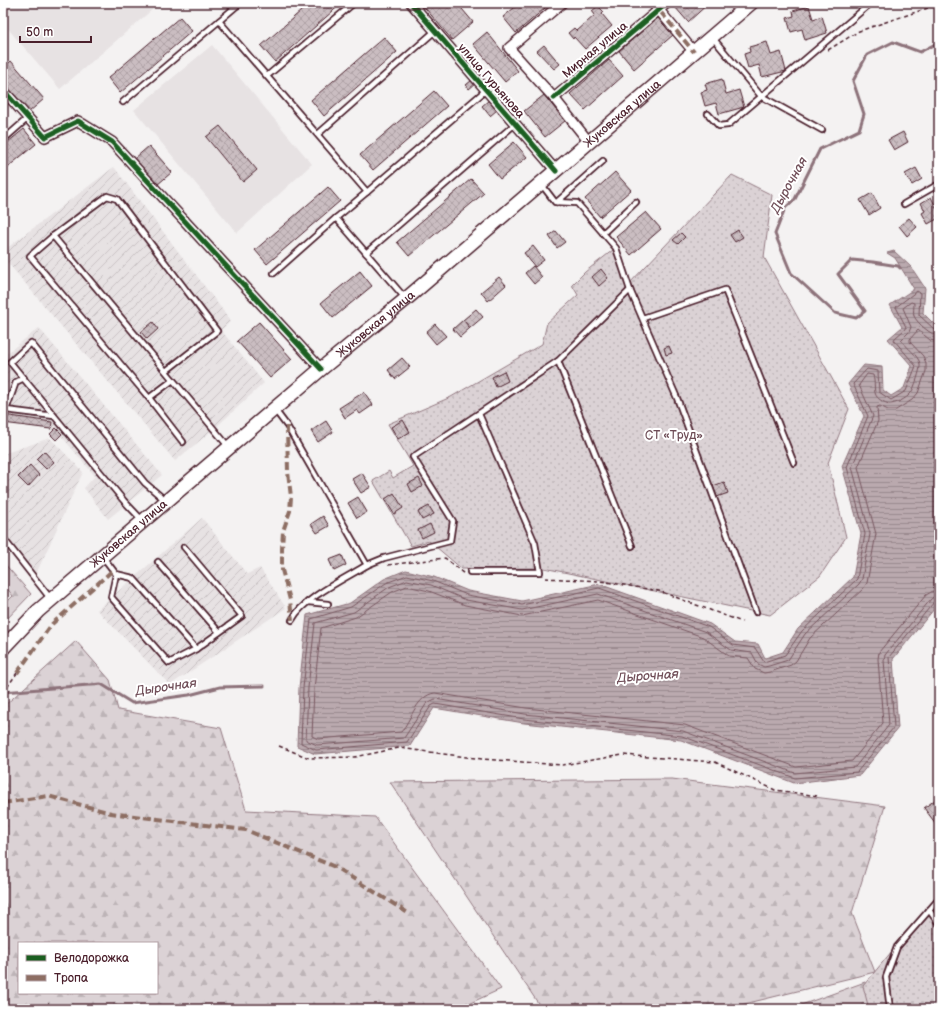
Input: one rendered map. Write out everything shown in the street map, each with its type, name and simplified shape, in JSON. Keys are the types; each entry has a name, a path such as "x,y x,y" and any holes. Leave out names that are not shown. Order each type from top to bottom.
{"main road":[{"name":"Жуковская улица","path":"3,648 38,611 229,447 541,184 751,3"}],"street":[{"name":"улица Гурьянова","path":"411,3 556,171"},
{"path":"562,3 509,48 554,98 589,142"},
{"name":"Мирная улица","path":"554,98 656,7 667,3"},
{"path":"656,7 694,52"},
{"path":"3,90 45,137 78,121 112,142 321,369"}],"lane":[{"path":"124,102 240,3"},
{"path":"267,76 354,3"},
{"path":"708,114 719,126 728,125 871,3"},
{"path":"219,21 367,192"},
{"path":"318,134 435,31"},
{"path":"712,36 761,96 822,130"},
{"path":"274,272 486,90"},
{"path":"3,140 28,118"},
{"path":"366,253 515,124"},
{"path":"556,202 603,161"},
{"path":"541,184 555,202 577,203 616,248 630,290 677,398 756,612"},
{"path":"904,204 939,184"},
{"path":"166,371 217,331 117,199 107,196 53,236 30,256 149,398 183,442"},
{"path":"603,233 636,202"},
{"path":"336,218 406,299"},
{"path":"53,236 229,447"},
{"path":"292,620 296,613 314,597 367,565 384,558 450,541 453,521 413,457 558,361 630,290"},
{"path":"642,318 725,290 794,463"},
{"path":"143,521 124,501 10,362 31,343 145,482 166,501"},
{"path":"558,361 632,546"},
{"path":"24,378 16,382 4,410 54,416"},
{"path":"149,398 173,380"},
{"path":"275,409 288,426 367,565"},
{"path":"468,574 540,572 535,543 479,414"},
{"path":"3,538 52,599"},
{"path":"116,574 111,597 169,663 196,649 242,616 184,547"},
{"path":"103,556 116,574 133,578 196,649"},
{"path":"158,562 220,632"},
{"path":"308,602 328,604"},
{"path":"890,1009 886,977 897,947 939,899"},
{"path":"929,910 939,924"}],"path":[{"path":"935,3 939,8"},
{"path":"815,51 826,51 859,31 937,5"},
{"path":"383,566 445,558 468,574"},
{"path":"545,578 600,582 660,591 742,622"},
{"path":"3,693 17,673"},
{"path":"279,746 309,758 355,758 399,748 482,758 562,765 623,755 715,762 775,790 818,796"}],"shaded area":[{"path":"3,3 160,3 60,89 3,23"},
{"path":"212,45 312,164 237,233 134,110"},
{"path":"114,167 231,321 221,330 264,383 214,429 175,461 3,257 3,251"},
{"path":"39,328 162,475 108,519 84,488 95,476 57,431 3,422 3,360 6,354"},
{"path":"50,438 83,472 36,574 3,533 3,454"},
{"path":"202,518 247,574 260,568 286,608 170,685 97,610"}],"green space":[{"name":"СТ «Труд»","path":"732,175 772,195 764,257 849,409 828,463 846,537 820,576 770,615 544,568 462,569 429,541 411,546 373,481 389,471 393,478 413,466 388,424 451,397 542,344 547,323 578,295 572,285 585,272 613,250 628,285"},
{"path":"3,562 31,594 3,623 3,606 13,596 3,583"},
{"path":"76,641 110,680 118,710 221,728 246,810 375,817 501,989 457,1009 3,1009 3,707"},
{"path":"672,779 885,806 852,913 875,972 724,1009 542,1009 390,782"},
{"path":"931,904 939,919 939,1009 869,1009 863,986"},
{"path":"865,982 872,1009 790,1009"}],"water":[{"path":"894,251 911,267 925,288 923,313 939,329 939,603 893,659 898,728 860,775 794,783 681,740 524,723 434,708 410,746 315,754 297,746 299,688 307,615 350,603 384,579 406,570 434,577 468,591 522,601 599,584 710,624 735,642 758,644 765,658 783,652 798,629 853,577 861,534 842,466 864,416 848,384 864,365 882,367 883,390 891,396 904,388 912,366 888,339 902,327 890,305 914,289 895,258 887,253"}],"building":[{"path":"118,3 128,3 122,8"},
{"path":"310,3 342,3 275,62 261,46"},
{"path":"421,3 457,3 473,22 452,40"},
{"path":"520,3 551,3 516,33 503,17"},
{"path":"679,3 709,3 688,22 675,7"},
{"path":"598,6 604,12 602,14 612,26 585,49 568,33 574,28 577,31 595,15 592,11"},
{"path":"809,6 813,19 822,16 827,33 805,40 802,29 791,32 787,18 794,16 793,11"},
{"path":"180,17 192,31 120,93 108,78"},
{"path":"658,18 673,35 634,69 619,51"},
{"path":"487,32 518,71 505,82 473,44"},
{"path":"384,37 397,52 324,116 311,100"},
{"path":"767,42 771,55 781,52 786,71 762,77 759,65 748,68 744,54 750,52 749,47"},
{"path":"544,45 560,64 554,69 537,51"},
{"path":"609,60 623,76 585,110 570,94"},
{"path":"11,61 44,99 29,112 3,82 3,68"},
{"path":"722,79 726,94 739,90 744,107 719,114 716,103 705,106 701,92 707,90 705,84"},
{"path":"472,80 475,84 469,89 466,85"},
{"path":"434,91 447,106 373,170 360,155"},
{"path":"544,95 565,121 545,137 524,111"},
{"path":"489,100 497,110 490,116 482,106"},
{"path":"220,126 257,170 243,182 206,137"},
{"path":"24,129 36,144 3,171 3,146"},
{"path":"903,132 908,142 894,150 888,140"},
{"path":"514,142 527,157 500,179 488,164"},
{"path":"149,146 172,172 157,185 134,159"},
{"path":"916,168 922,179 912,185 905,174"},
{"path":"615,172 631,190 600,217 585,199"},
{"path":"471,179 484,193 409,256 397,242"},
{"path":"328,187 340,201 267,264 255,250"},
{"path":"872,193 880,208 869,215 860,200"},
{"path":"931,197 939,213 939,218 928,224 922,213 925,211 921,203"},
{"path":"646,212 661,229 631,255 616,237"},
{"path":"909,218 917,227 907,236 899,226"},
{"path":"738,230 743,237 735,242 730,235"},
{"path":"556,231 565,242 557,248 549,236"},
{"path":"681,233 685,237 678,244 673,240"},
{"path":"533,246 544,260 535,267 524,253"},
{"path":"533,266 542,277 534,284 525,273"},
{"path":"601,269 608,278 599,286 592,277"},
{"path":"360,271 372,286 333,318 321,303"},
{"path":"499,277 506,285 488,301 481,292"},
{"path":"476,309 483,317 470,328 463,320"},
{"path":"463,320 470,328 460,337 453,329"},
{"path":"153,322 158,329 147,339 141,332"},
{"path":"259,322 292,359 270,378 237,341"},
{"path":"435,324 446,336 436,344 426,332"},
{"path":"669,346 672,353 666,355 664,348"},
{"path":"402,358 410,367 395,379 388,370"},
{"path":"504,371 508,381 496,387 492,377"},
{"path":"364,392 373,405 360,414 357,410 345,418 339,408"},
{"path":"3,415 52,422 51,429 3,423"},
{"path":"403,420 410,432 398,439 391,427"},
{"path":"326,421 333,432 318,442 311,431"},
{"path":"56,428 62,434 56,440 50,434"},
{"path":"44,451 54,462 46,469 36,459"},
{"path":"30,465 39,475 28,487 18,477"},
{"path":"362,473 371,487 361,493 352,479"},
{"path":"419,478 423,486 412,492 408,484"},
{"path":"724,482 728,493 717,497 713,486"},
{"path":"394,493 403,508 394,514 385,499"},
{"path":"358,497 367,512 357,518 348,503"},
{"path":"429,506 434,514 422,520 418,512"},
{"path":"323,516 329,526 317,533 311,524"},
{"path":"430,524 434,532 422,538 418,530"},
{"path":"342,555 346,565 334,571 329,560"},
{"path":"939,797 939,828 924,808"}],"waterway":[{"name":"Дырочная","path":"900,268 898,266 852,260 838,274 865,311 856,318 835,313 791,273 775,234 785,208 795,199 820,149 859,130 864,114 853,81 867,55 893,42 920,52 939,42"},
{"name":"Дырочная","path":"3,692 101,684 132,703 189,695 220,687 264,686"}],"marked path":[{"path":"653,3 694,52"},
{"path":"287,426 288,472 291,497 290,511 283,531 282,570 290,600 292,620"},
{"path":"17,673 52,624 113,570"},
{"path":"3,803 48,796 111,813 246,830 335,867 408,913"}],"cycle path":[{"path":"411,3 556,171"},
{"path":"554,98 667,3"},
{"path":"3,90 45,137 78,121 112,142 321,369"}]}
